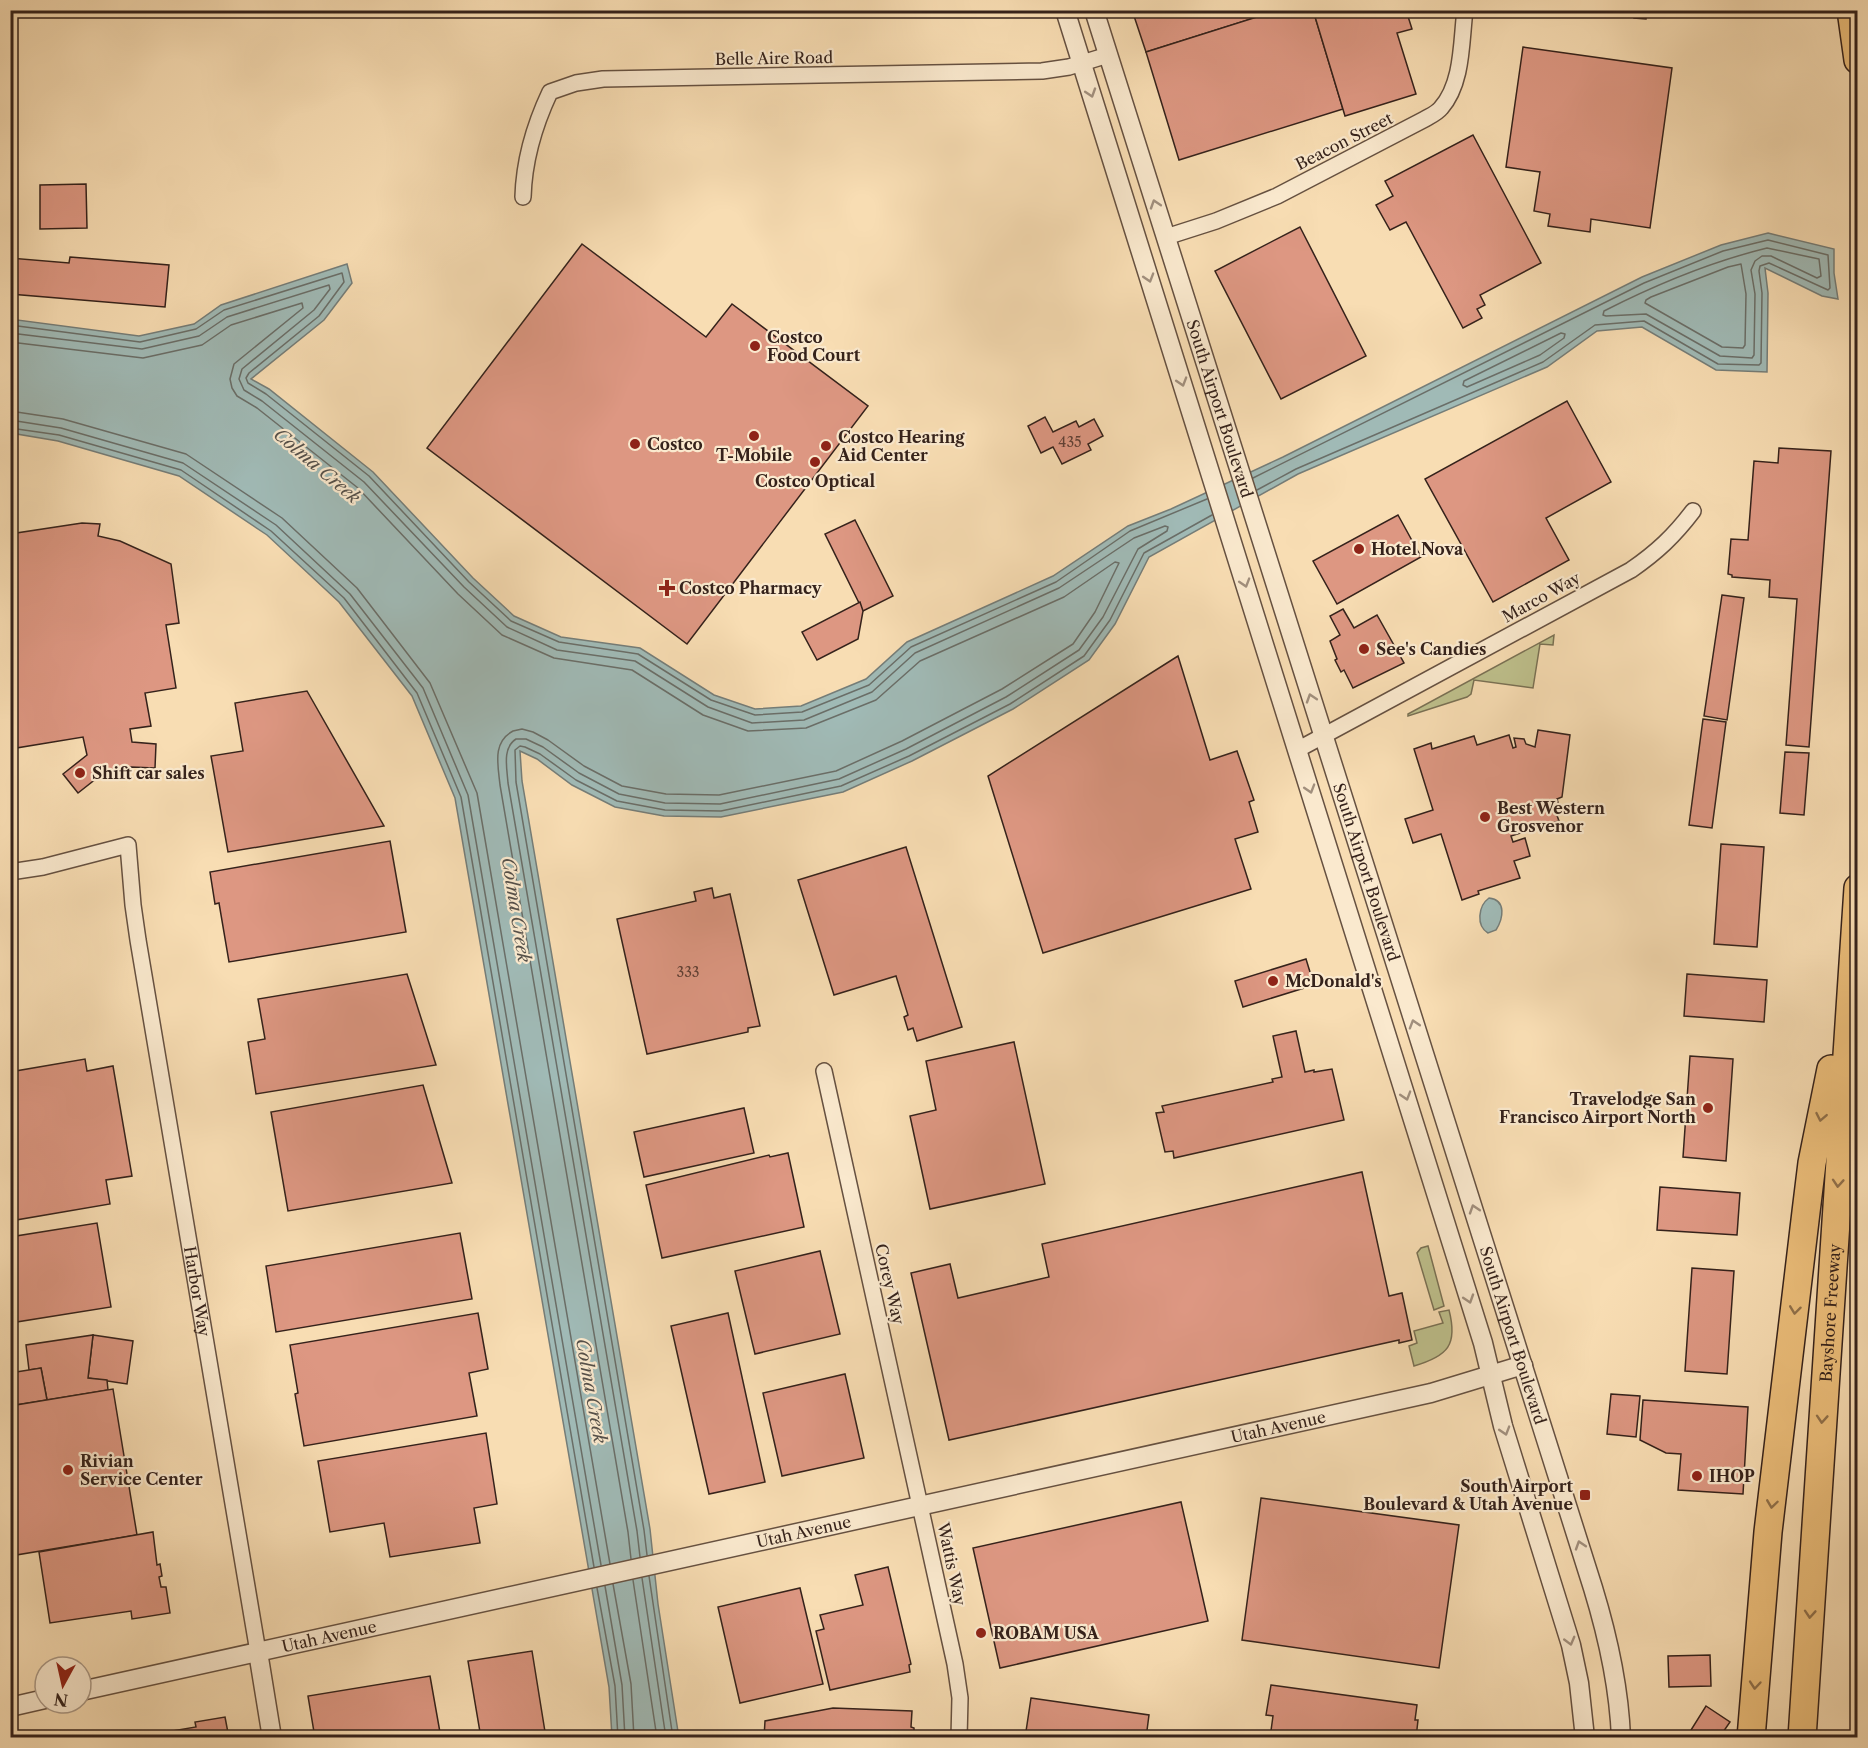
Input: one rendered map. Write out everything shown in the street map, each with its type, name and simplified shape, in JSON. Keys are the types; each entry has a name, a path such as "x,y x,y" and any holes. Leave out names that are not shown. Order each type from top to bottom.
{"highway":[{"path":"1851,10 1857,60"},
{"name":"Bayshore Freeway","path":"1802,1737 1857,888"},
{"path":"1751,1737 1768,1532 1812,1163 1852,957"}],"street":[{"name":"South Airport Boulevard","path":"1065,10 1484,1343 1503,1426 1571,1645 1579,1683 1585,1737"},
{"name":"South Airport Boulevard","path":"1094,10 1608,1638 1616,1679 1621,1737"},
{"name":"Beacon Street","path":"1166,237 1216,221 1277,196 1425,120 1440,109 1456,79 1466,10"},
{"name":"Belle Aire Road","path":"523,197 526,161 543,107 550,92 576,83 603,79 1042,71 1108,55"},
{"name":"Marco Way","path":"1297,750 1631,570 1676,534 1693,511"},
{"name":"Harbor Way","path":"10,873 128,845 138,940 272,1737"},
{"name":"Corey Way","path":"824,1071 921,1505"},
{"name":"Utah Avenue","path":"93,1688 1431,1393 1523,1365"},
{"name":"Wattis Way","path":"921,1505 959,1683 961,1712 959,1737"},
{"path":"10,1707 33,1702"}],"green space":[{"path":"1554,635 1553,645 1540,644 1533,688 1474,680 1471,694 1467,697 1408,716 1408,714"},
{"path":"1428,1246 1444,1306 1434,1310 1417,1253 1421,1248"},
{"path":"1449,1310 1452,1332 1448,1347 1435,1358 1414,1366 1409,1346 1417,1343 1414,1331 1443,1323 1439,1312"}],"water":[{"name":"Colma Creek","path":"1768,233 1834,249 1834,273 1838,299 1822,296 1765,268 1768,293 1767,372 1716,370 1642,327 1597,331 1547,367 1298,474 1149,557 1115,624 1089,660 1013,709 912,761 843,792 721,817 664,816 615,807 572,785 537,759 520,751 522,781 650,1529 658,1604 679,1738 612,1737 609,1687 455,798 412,696 339,602 267,535 179,476 58,441 11,433 10,319 139,336 194,324 221,305 347,264 352,283 324,320 251,379 269,389 373,472 473,578 514,616 561,637 640,648 714,695 755,709 801,706 866,679 907,642 1053,576 1128,526 1171,509 1283,457 1642,277 1721,245"},
{"path":"1489,898 1499,902 1502,916 1496,930 1488,933 1482,926 1480,916"}],"building":[{"path":"1132,10 1279,10 1146,52"},
{"path":"1279,10 1313,10 1343,109 1179,160 1146,52"},
{"path":"1313,10 1406,10 1412,29 1397,33 1416,94 1345,116"},
{"path":"1635,10 1647,10 1646,19 1634,18"},
{"path":"1523,47 1672,68 1650,228 1591,219 1590,232 1548,226 1550,214 1534,211 1540,172 1506,167"},
{"path":"1473,135 1541,263 1480,295 1485,305 1477,309 1482,318 1463,328 1406,222 1390,230 1376,205 1393,196 1385,181"},
{"path":"86,184 87,228 40,229 40,185"},
{"path":"1300,227 1366,356 1281,399 1215,271"},
{"name":"Costco","path":"582,244 706,337 732,304 868,406 687,644 427,448"},
{"path":"70,257 169,265 165,307 10,294 10,258 69,263"},
{"path":"1567,401 1611,482 1546,518 1569,560 1493,602 1425,479"},
{"path":"1045,417 1053,432 1076,421 1079,427 1094,419 1103,436 1088,444 1091,450 1062,464 1053,447 1041,453 1028,426"},
{"path":"1779,448 1831,451 1809,747 1786,745 1797,599 1769,597 1770,580 1732,577 1728,574 1731,539 1748,540 1754,461 1778,463"},
{"path":"1398,515 1421,557 1337,604 1313,561"},
{"path":"855,520 893,596 863,611 825,534"},
{"path":"82,523 100,524 98,536 120,541 171,564 179,623 166,625 176,688 145,693 151,726 130,729 132,742 156,744 155,768 131,767 106,771 78,793 63,774 87,755 83,737 10,749 10,534"},
{"path":"1722,595 1744,598 1727,720 1704,716"},
{"path":"860,602 863,611 858,639 817,660 802,632"},
{"name":"See's Candies","path":"1343,609 1354,628 1377,615 1404,663 1353,688 1344,670 1341,672 1335,660 1337,659 1330,641 1340,635 1330,616"},
{"path":"1178,656 1210,760 1237,751 1254,800 1249,802 1258,832 1235,839 1251,889 1043,953 988,776"},
{"path":"307,691 384,826 228,852 211,756 243,751 235,703"},
{"path":"1703,719 1726,722 1712,828 1689,825"},
{"name":"Best Western Grosvenor","path":"1538,730 1570,735 1562,797 1557,799 1559,806 1554,807 1559,821 1511,836 1513,842 1525,838 1530,856 1514,861 1520,878 1478,891 1479,894 1462,900 1441,834 1413,843 1405,819 1433,810 1414,749 1431,743 1432,749 1474,736 1477,745 1509,735 1513,748 1516,747 1514,738 1524,739 1526,744 1535,747"},
{"path":"1785,752 1809,753 1804,815 1780,813"},
{"path":"390,841 406,932 229,962 219,903 215,904 210,872"},
{"path":"1721,844 1764,847 1757,947 1714,944"},
{"path":"906,847 962,1027 917,1041 913,1028 908,1030 904,1017 908,1015 896,976 834,995 798,880"},
{"path":"712,888 714,898 730,894 760,1026 748,1028 748,1032 647,1054 617,919 696,901 694,892"},
{"path":"1306,959 1314,985 1243,1007 1235,981"},
{"path":"407,974 436,1065 256,1094 248,1042 265,1039 258,999"},
{"path":"1687,974 1767,980 1764,1022 1684,1016"},
{"path":"1296,1031 1305,1072 1332,1069 1344,1120 1174,1158 1173,1151 1165,1152 1156,1113 1164,1112 1162,1106 1273,1082 1272,1079 1282,1077 1273,1036"},
{"path":"1014,1042 1045,1184 930,1209 910,1116 936,1110 926,1061"},
{"name":"Travelodge San Francisco Airport North","path":"1690,1056 1733,1059 1726,1161 1683,1157"},
{"path":"85,1059 87,1071 113,1066 132,1176 106,1180 110,1204 10,1221 10,1072"},
{"path":"423,1085 452,1183 288,1211 271,1112"},
{"path":"744,1108 754,1153 644,1177 634,1132"},
{"path":"788,1153 804,1227 662,1258 646,1185 769,1155 770,1157"},
{"path":"1362,1172 1389,1296 1402,1293 1412,1340 1399,1343 1399,1340 949,1440 911,1273 950,1264 958,1298 1049,1277 1042,1244"},
{"path":"1660,1187 1740,1193 1737,1235 1657,1230"},
{"path":"97,1223 111,1307 10,1323 10,1237"},
{"path":"460,1233 472,1299 276,1332 266,1266"},
{"path":"820,1251 840,1334 755,1354 735,1271"},
{"path":"1692,1268 1734,1271 1727,1374 1685,1371"},
{"path":"478,1313 488,1369 469,1373 477,1416 304,1446 290,1345"},
{"path":"728,1313 765,1482 709,1494 671,1326"},
{"path":"93,1335 133,1341 127,1384 88,1378"},
{"path":"93,1335 88,1378 107,1380 108,1390 47,1400 41,1368 29,1370 26,1345"},
{"path":"41,1368 47,1400 10,1406 10,1373"},
{"path":"845,1374 864,1458 782,1476 763,1393"},
{"name":"Rivian Service Center","path":"113,1389 137,1535 10,1556 10,1406"},
{"path":"1611,1394 1640,1396 1636,1437 1607,1434"},
{"path":"1643,1400 1748,1407 1743,1494 1678,1490 1681,1454 1666,1453 1640,1440"},
{"path":"486,1433 497,1504 474,1508 480,1543 390,1557 384,1523 330,1532 318,1461"},
{"path":"1261,1498 1459,1525 1439,1668 1242,1640"},
{"path":"1181,1502 1208,1621 1000,1668 973,1548"},
{"path":"153,1532 157,1565 160,1564 162,1576 159,1577 161,1587 166,1587 170,1613 132,1619 131,1611 50,1623 39,1552"},
{"path":"888,1567 911,1664 909,1665 910,1672 830,1690 816,1631 824,1629 820,1615 863,1605 855,1575"},
{"path":"800,1588 823,1684 740,1703 718,1607"},
{"path":"532,1651 546,1738 481,1738 468,1661"},
{"path":"1710,1655 1711,1686 1669,1687 1668,1656"},
{"path":"430,1676 441,1738 315,1738 308,1696"},
{"path":"1271,1685 1417,1705 1416,1738 1270,1738 1273,1716 1266,1715"},
{"path":"1031,1698 1149,1715 1146,1738 1025,1738"},
{"path":"1706,1706 1730,1722 1719,1738 1686,1738"},
{"path":"833,1708 912,1711 911,1727 914,1728 914,1738 764,1738 765,1721"},
{"path":"225,1717 229,1738 131,1738 196,1727 195,1722"}],"place":[{"name":"Costco Food Court","path":"755,346"},
{"name":"T-Mobile","path":"754,436"},
{"name":"Costco","path":"635,444"},
{"name":"Costco Hearing Aid Center","path":"826,446"},
{"name":"Costco Optical","path":"815,462"},
{"name":"Hotel Nova","path":"1359,549"},
{"name":"Costco Pharmacy","path":"667,588"},
{"name":"See's Candies","path":"1364,649"},
{"name":"Shift car sales","path":"80,773"},
{"name":"Best Western Grosvenor","path":"1485,817"},
{"name":"McDonald's","path":"1273,981"},
{"name":"Travelodge San Francisco Airport North","path":"1708,1108"},
{"name":"Rivian Service Center","path":"68,1470"},
{"name":"IHOP","path":"1697,1476"},
{"name":"South Airport Boulevard & Utah Avenue","path":"1585,1495"},
{"name":"ROBAM USA","path":"981,1633"}]}
